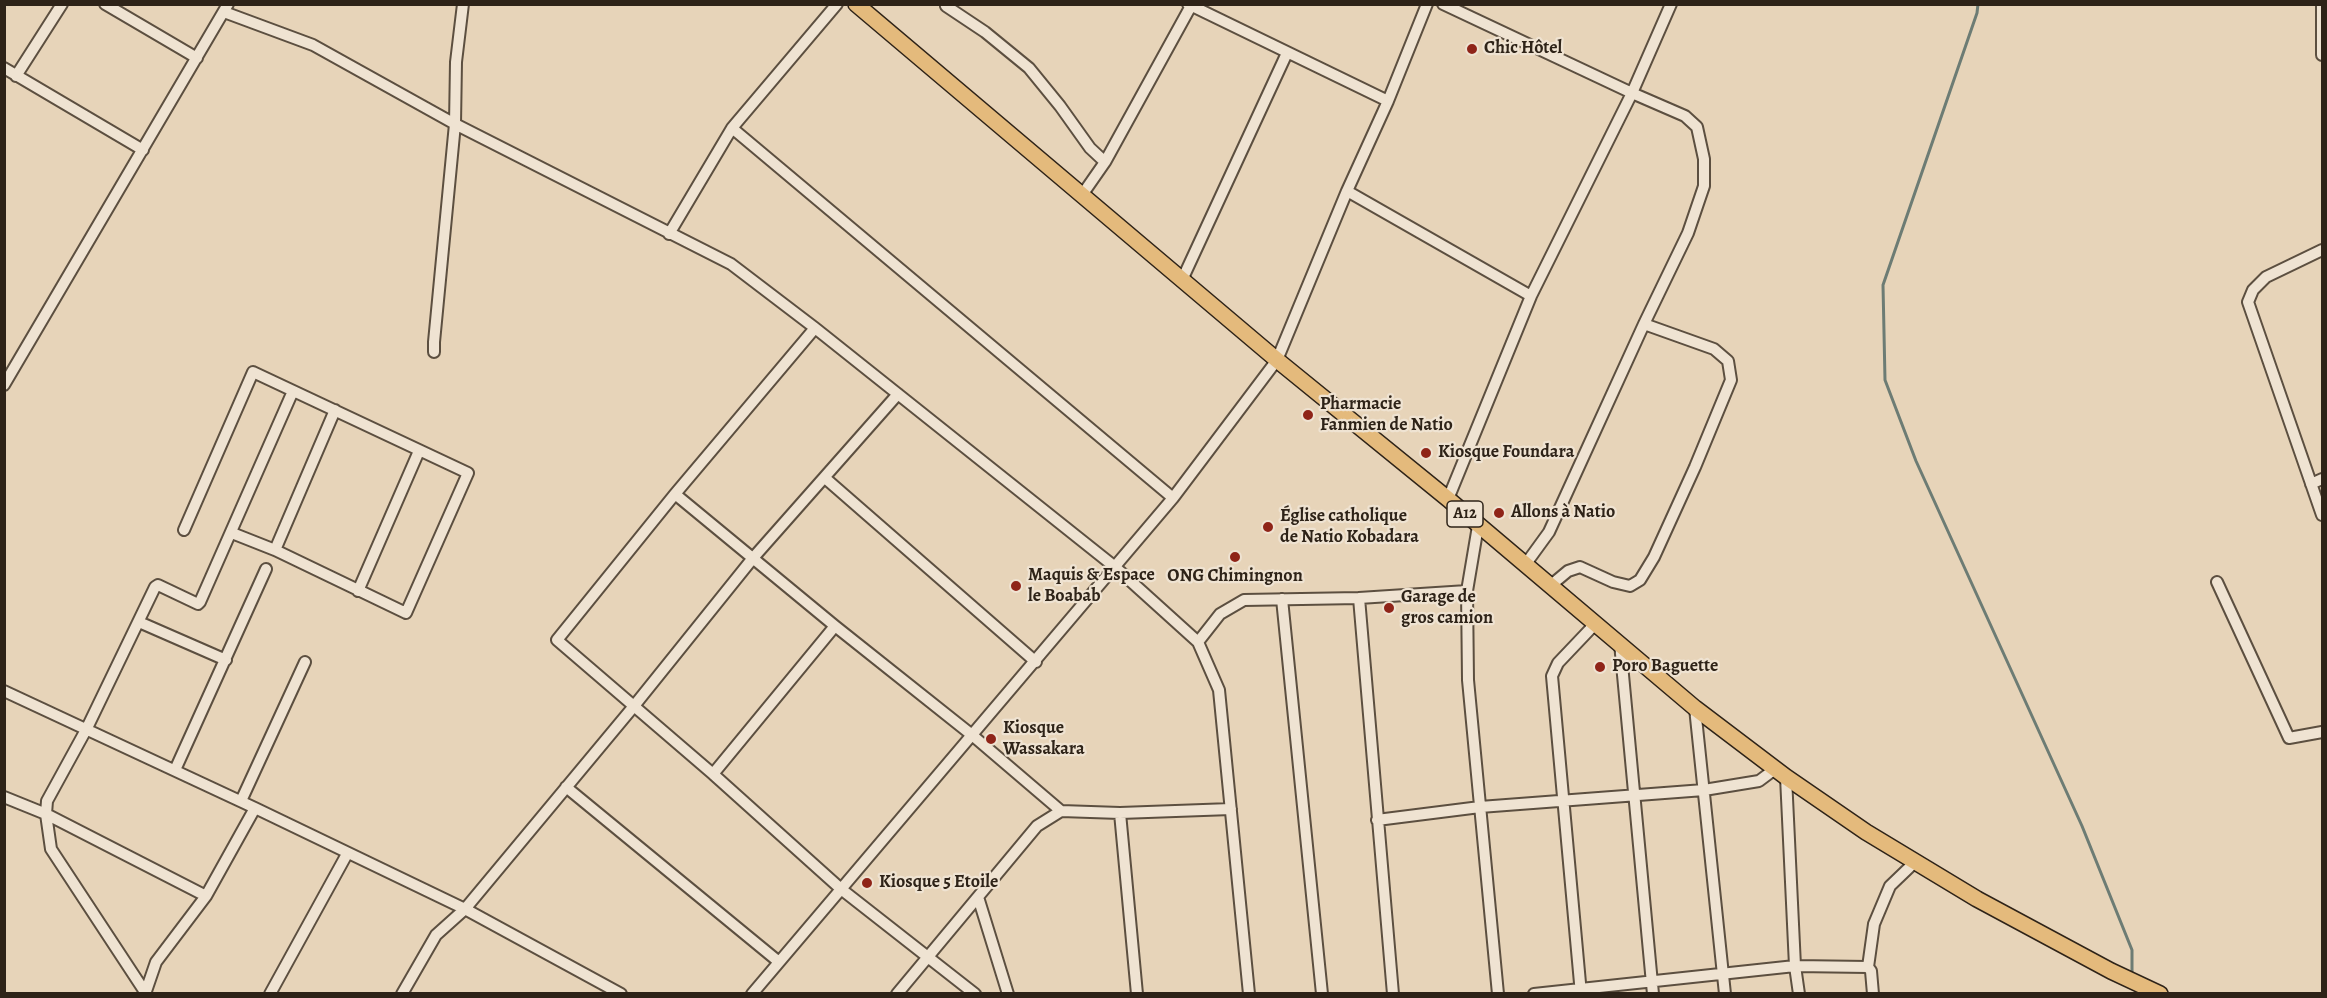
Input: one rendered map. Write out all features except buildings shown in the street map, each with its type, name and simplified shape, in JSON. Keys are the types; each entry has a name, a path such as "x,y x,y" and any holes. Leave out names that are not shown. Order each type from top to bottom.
{"main road":[{"name":"A12","path":"856,4 1277,360 1596,623 1695,708 1780,773 1915,862 1977,899 2111,971 2160,993"}],"street":[{"path":"16,76 62,4"},
{"path":"105,4 196,58"},
{"path":"435,352 434,342 455,124 456,62 463,4"},
{"path":"669,234 732,128 837,4"},
{"path":"947,4 946,6 985,32 1029,68 1090,148 1105,162"},
{"path":"752,993 1036,662 1173,498 1277,360 1427,4"},
{"path":"1443,4 1685,116 1697,127 1704,159 1704,186 1688,233 1549,532 1525,566"},
{"path":"1448,500 1531,296 1632,93 1671,4"},
{"path":"2322,4 2322,55"},
{"path":"1082,195 1105,162 1191,5 1388,101"},
{"path":"4,385 226,8 313,45 455,124 730,264 1115,567 1198,642 1219,690 1249,993"},
{"path":"1182,280 1287,53"},
{"path":"4,68 143,150"},
{"path":"732,128 1173,498"},
{"path":"1347,191 1531,296"},
{"path":"2322,250 2266,277 2253,290 2248,302 2322,515"},
{"path":"1550,586 1568,571 1580,567 1613,582 1630,586 1640,580 1654,557 1691,477 1731,380 1728,361 1714,349 1644,324"},
{"path":"814,328 557,640 841,889 975,993"},
{"path":"184,530 253,372 468,473 406,614 275,550 232,533"},
{"path":"145,993 51,849 46,814 47,801 87,728 155,588 159,585 198,604 201,602 293,391"},
{"path":"402,993 436,936 465,909 634,706 753,558 898,394"},
{"path":"275,550 335,410"},
{"path":"358,591 419,451"},
{"path":"825,478 1036,662"},
{"path":"2311,484 2322,479"},
{"path":"675,494 972,735 1061,811"},
{"path":"1478,526 1467,591 1468,680 1498,993"},
{"path":"175,770 266,569"},
{"path":"2217,582 2289,738 2322,732"},
{"path":"1198,642 1220,614 1244,600 1359,598 1467,591"},
{"path":"1282,598 1322,993"},
{"path":"1359,598 1393,993"},
{"path":"139,622 226,660"},
{"path":"1581,991 1552,676 1558,663 1596,623"},
{"path":"712,774 835,626"},
{"path":"1620,643 1653,988"},
{"path":"241,801 305,662"},
{"path":"4,691 87,728 465,909 621,993"},
{"path":"1695,708 1725,993"},
{"path":"1377,820 1480,807 1704,790 1758,781 1780,773 1799,993"},
{"path":"566,787 779,962"},
{"path":"4,797 46,814 206,896"},
{"path":"145,993 156,962 206,896 255,808"},
{"path":"897,993 1037,826 1061,811 1120,813 1231,809"},
{"path":"1120,813 1137,993"},
{"path":"270,993 347,854"},
{"path":"1868,967 1874,924 1890,886 1915,862"},
{"path":"978,897 1008,993"},
{"path":"1534,993 1653,988 1723,973 1795,966 1868,967 1872,971 1874,993"}],"waterway":[{"path":"1978,4 1977,13 1883,285 1885,380 1916,461 2082,826 2132,950 2132,977"}],"place":[{"name":"Chic Hôtel","path":"1472,49"},
{"name":"Pharmacie Fanmien de Natio","path":"1308,415"},
{"name":"Kiosque Foundara","path":"1426,453"},
{"name":"Allons à Natio","path":"1499,513"},
{"name":"Église catholique de Natio Kobadara","path":"1268,527"},
{"name":"ONG Chimingnon","path":"1235,557"},
{"name":"Maquis & Espace le Boabab","path":"1016,586"},
{"name":"Garage de gros camion","path":"1389,608"},
{"name":"Poro Baguette","path":"1600,667"},
{"name":"Kiosque Wassakara","path":"991,739"},
{"name":"Kiosque 5 Etoile","path":"867,883"}]}
